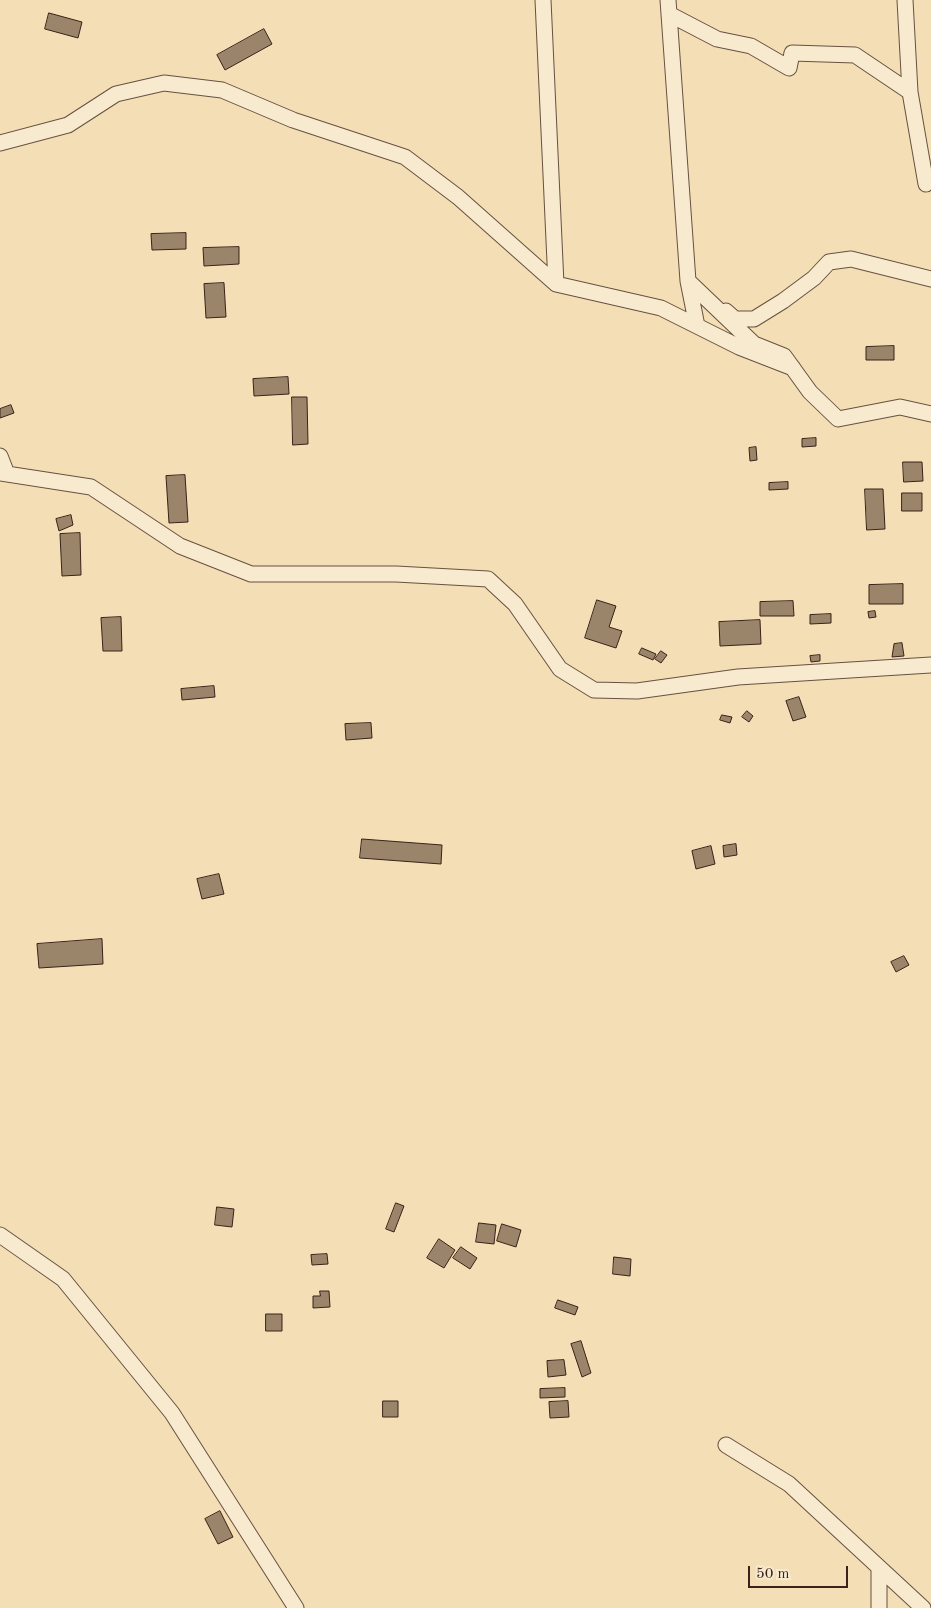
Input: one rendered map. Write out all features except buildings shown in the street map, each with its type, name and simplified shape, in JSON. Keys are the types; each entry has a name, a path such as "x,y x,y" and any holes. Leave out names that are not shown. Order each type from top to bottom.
{"street":[{"path":"543,0 556,284"},
{"path":"905,0 910,92 926,184 931,178"},
{"path":"669,7 688,280 697,326"},
{"path":"669,7 717,39 751,46 789,68 792,53 854,56 910,92"},
{"path":"0,143 68,125 116,94 164,83 222,90 293,120 405,157 458,197 556,284 661,308 753,354 793,368"},
{"path":"688,280 736,319 754,319 783,302 814,278 829,262 852,259 931,279"},
{"path":"688,280 754,344 784,356 810,392 838,419 900,407 931,414"},
{"path":"0,456 3,474 91,487 180,546 251,574 396,574 488,579 515,604 560,669 594,690 637,691 738,677 931,665"},
{"path":"0,1235 63,1279 172,1413 296,1608"},
{"path":"726,1444 789,1484 923,1608"},
{"path":"879,1569 879,1608"}]}
